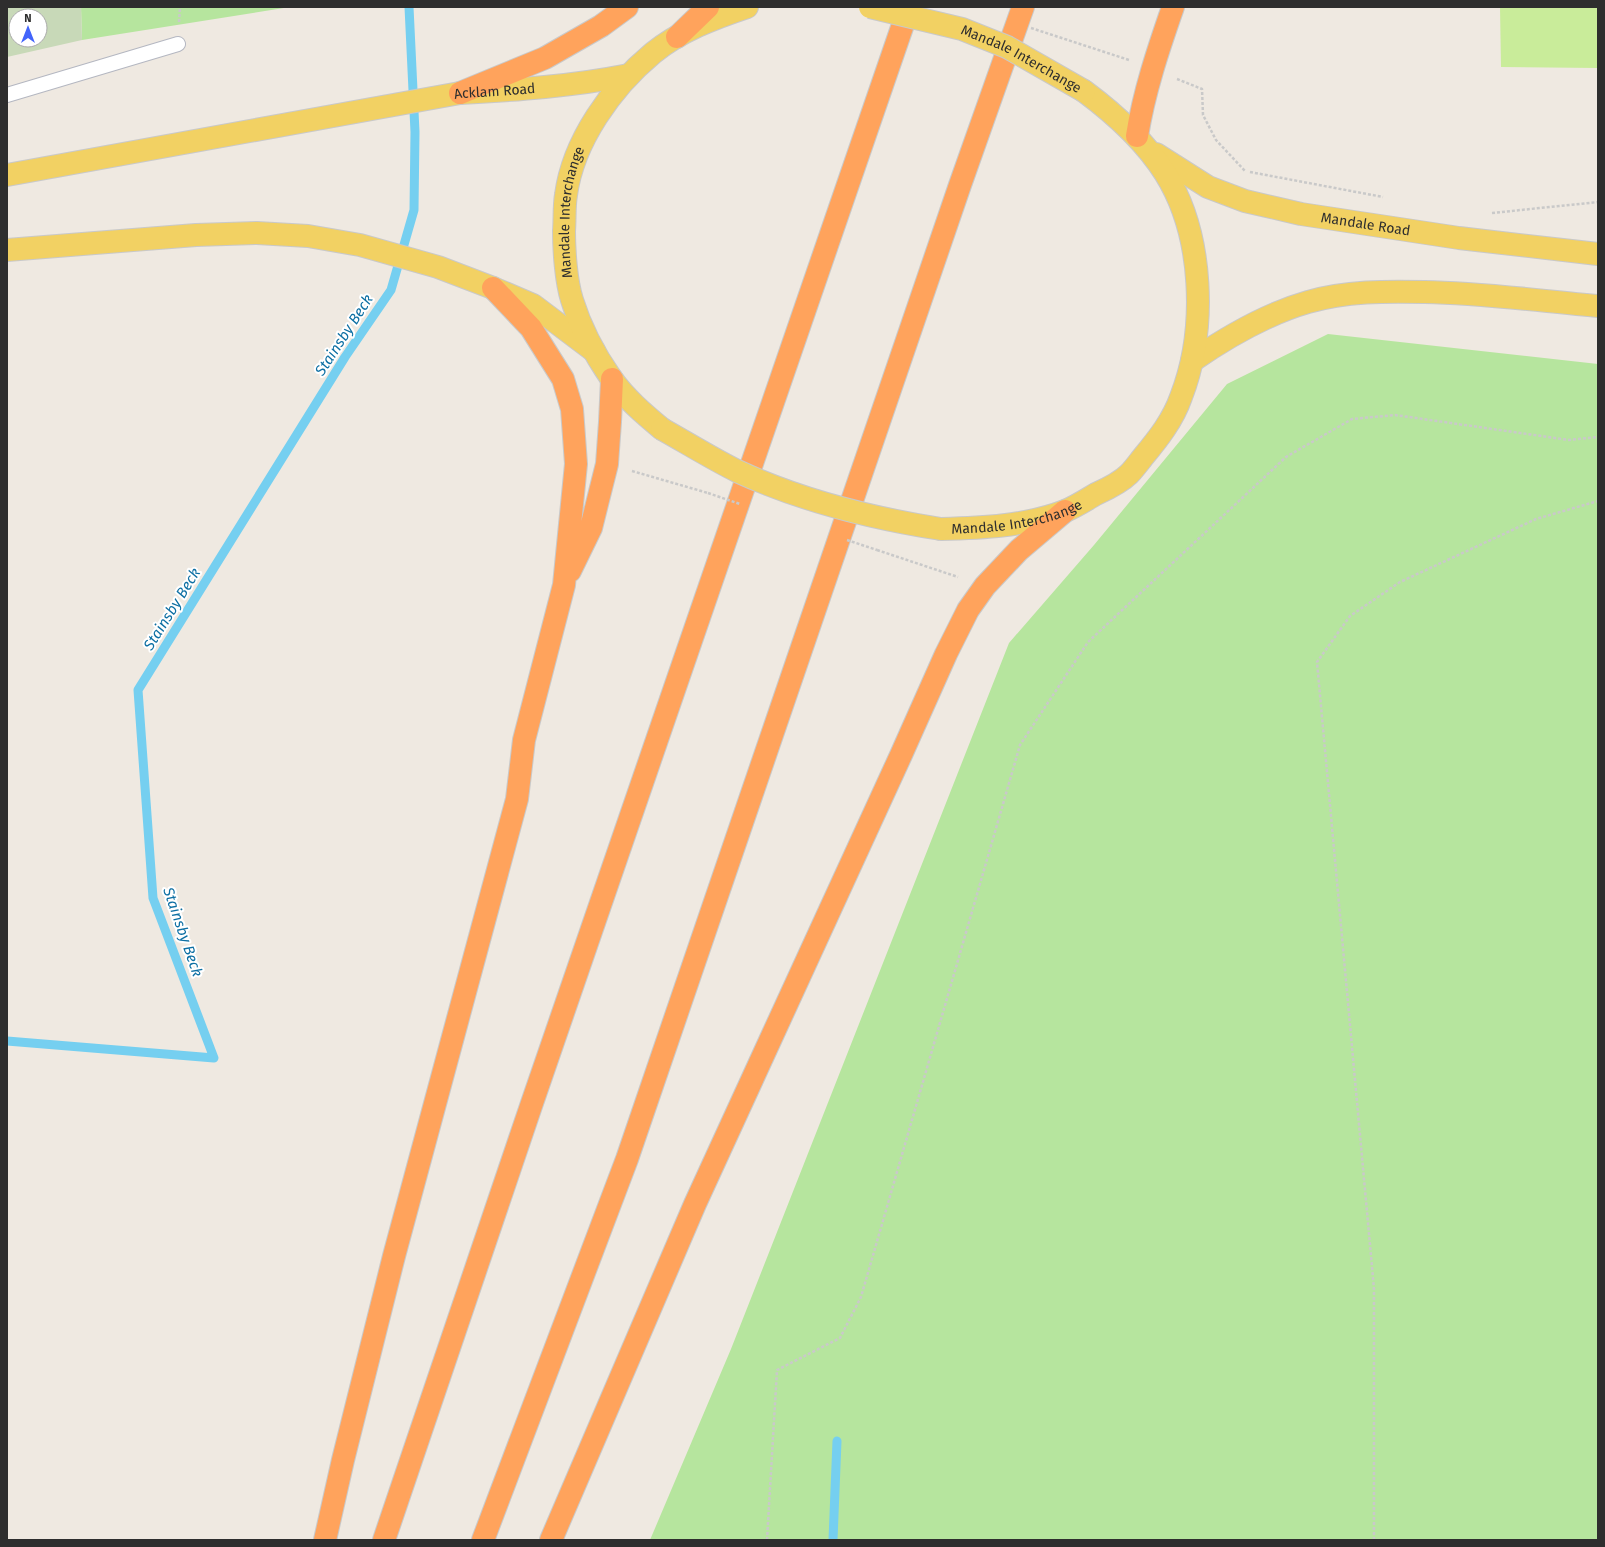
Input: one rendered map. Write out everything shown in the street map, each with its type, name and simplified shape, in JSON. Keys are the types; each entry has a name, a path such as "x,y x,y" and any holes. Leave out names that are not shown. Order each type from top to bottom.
{"highway":[{"path":"452,94 545,58 601,26 627,7"},
{"path":"677,37 708,7"},
{"path":"384,1540 533,1098 909,7"},
{"path":"1142,142 1142,106 1151,71 1173,7"},
{"path":"483,1540 627,1158 952,208 1025,17"},
{"path":"325,1540 343,1460 394,1256 517,799 524,740 564,585 576,464 572,408 563,379 530,328 493,288"},
{"path":"564,585 591,528 606,464 612,379"},
{"path":"551,1540 695,1204 898,763 946,654 968,610 984,586 1019,550 1065,511"}],"main road":[{"name":"Mandale Interchange","path":"747,7 720,16 677,37 653,53 630,75 596,116 574,161 566,194 564,250 572,299 594,351 612,379 640,410 662,429 736,470 786,491 839,509 895,522 941,529 976,528 1016,524 1065,511 1128,475 1162,434 1181,398 1192,361 1196,328 1197,285 1191,238 1182,206 1165,173 1142,142 1108,109 1084,90 1007,47 962,29 870,7"},
{"name":"Acklam Road","path":"7,175 452,94 522,90 589,83 630,75"},
{"name":"Mandale Road","path":"1142,142 1208,187 1245,201 1301,214 1443,236 1598,254"},
{"path":"7,250 196,235 257,233 308,236 360,245 438,267 493,288 533,305 594,351"},
{"path":"1192,361 1218,343 1263,319 1308,302 1355,293 1403,291 1458,293 1598,306"}],"lane":[{"path":"7,95 178,44"}],"path":[{"path":"1025,17 1129,60 1151,71 1202,89 1203,115 1216,140 1246,172 1385,197"},
{"path":"1485,214 1598,202"},
{"path":"767,1540 777,1370 840,1338 861,1297 1020,745 1088,642 1286,457 1352,419 1395,415 1569,440 1598,438"},
{"path":"606,464 708,493"},
{"path":"1374,1540 1374,1289 1317,662 1350,616 1400,582 1536,519 1598,501"},
{"path":"877,550 984,586"}],"green space":[{"path":"7,7 81,7 82,40 48,48 48,8 8,8 8,48 47,48 7,57"},
{"path":"81,7 290,7 82,40"},
{"path":"1500,7 1598,7 1598,68 1501,67"},
{"path":"1328,334 1598,364 1598,1540 650,1540 731,1349 1009,643 1094,545 1227,384"}],"waterway":[{"name":"Stainsby Beck","path":"7,1041 214,1058 153,898 138,690 345,357 391,290 414,210 415,132 409,7"},
{"path":"833,1540 837,1441"}]}
